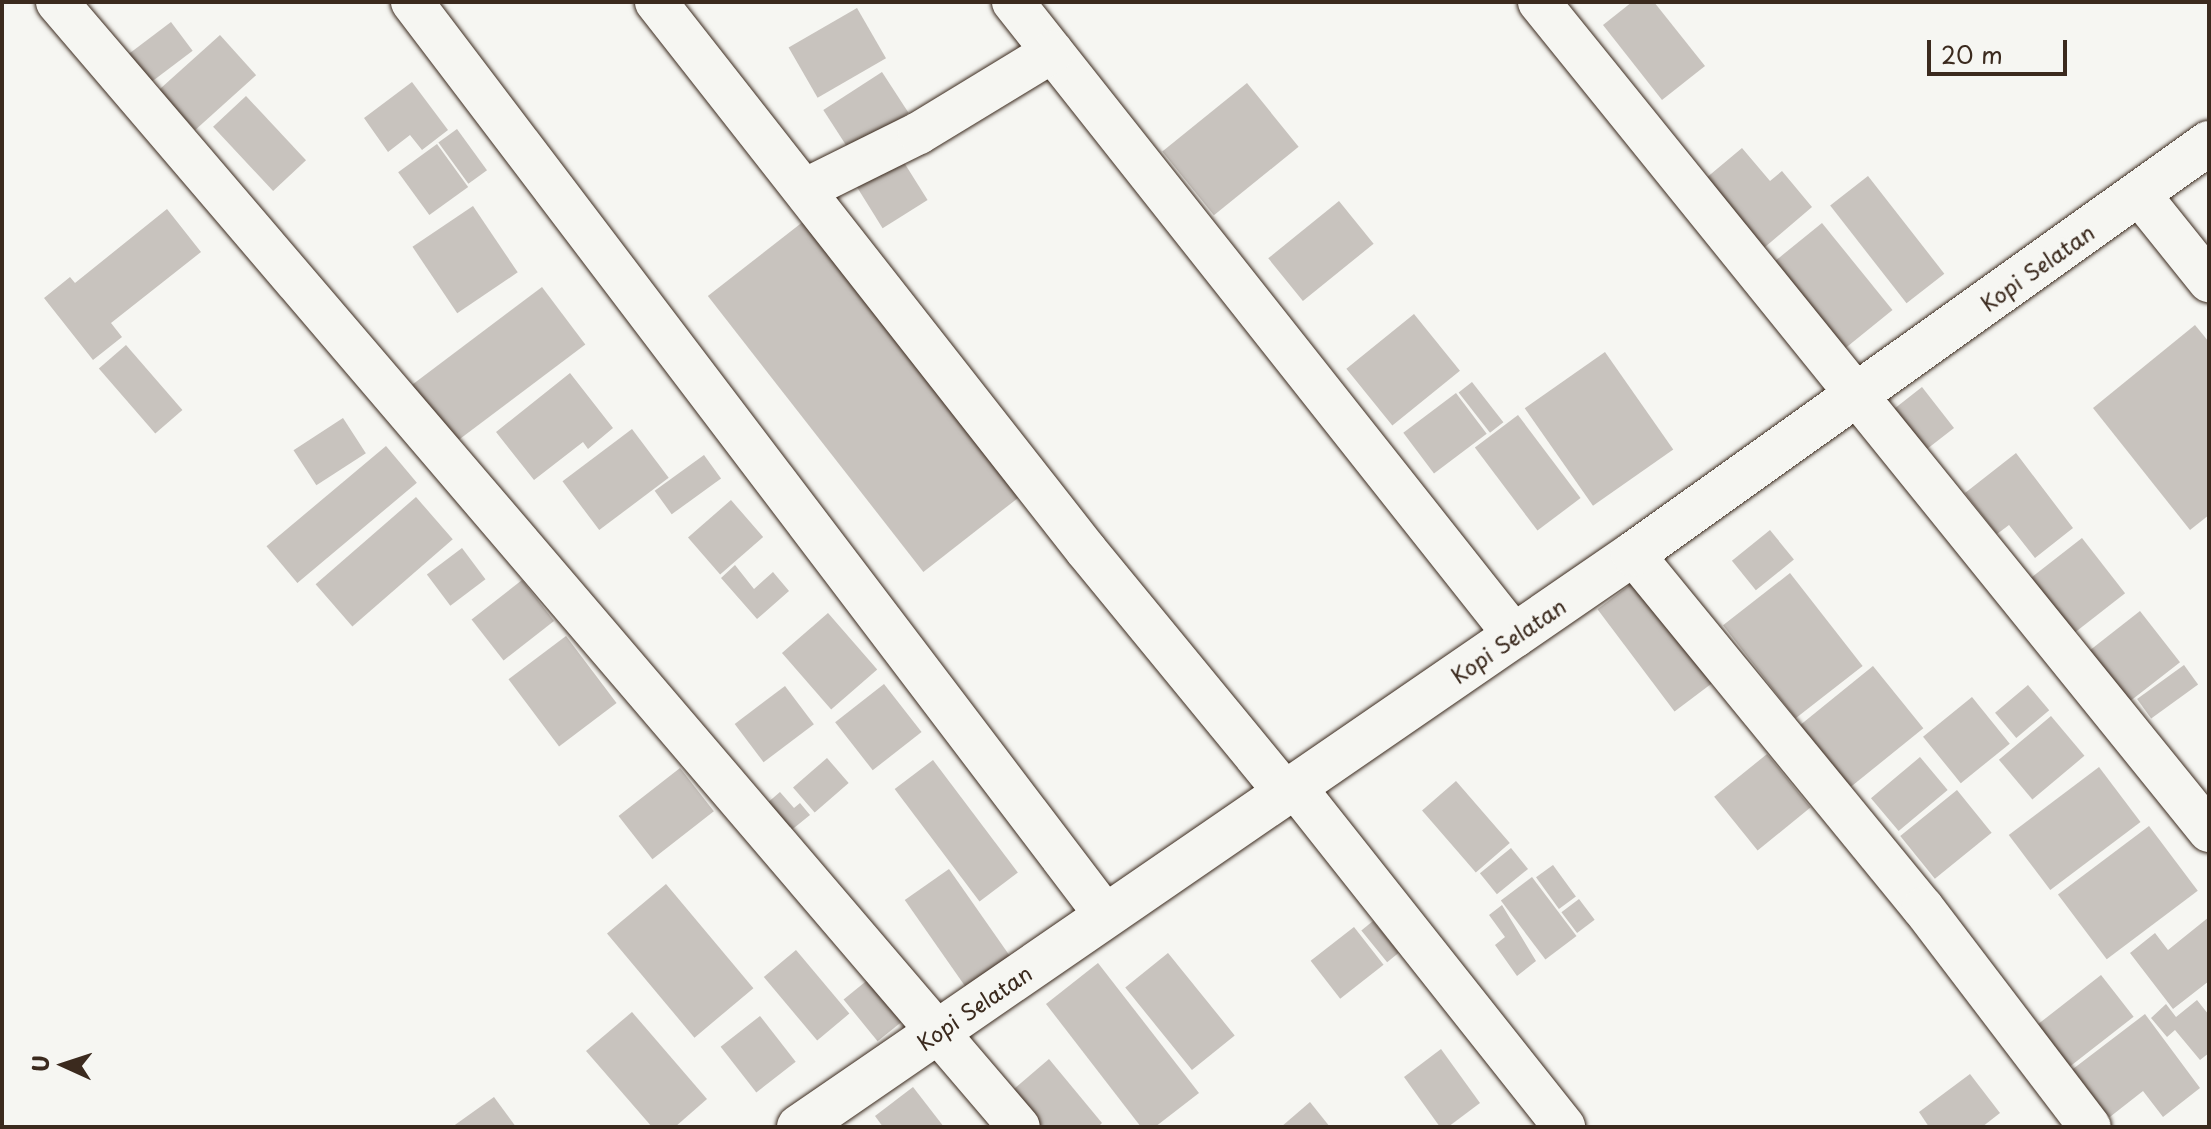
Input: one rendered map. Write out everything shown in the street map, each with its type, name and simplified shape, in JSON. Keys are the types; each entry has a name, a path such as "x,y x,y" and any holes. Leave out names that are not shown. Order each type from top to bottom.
{"street":[{"path":"57,2 1019,1127"},
{"path":"412,2 1106,916"},
{"path":"656,2 806,189 1086,550 1290,789 1564,1127"},
{"path":"1013,2 1515,636"},
{"path":"1539,2 2209,831"},
{"path":"806,189 919,133 1052,52"},
{"name":"Kopi Selatan","path":"799,1127 1633,554 2209,143"},
{"path":"2139,194 2209,281"},
{"path":"1633,554 1923,908 2090,1127"}],"building":[{"path":"1632,2 1654,2 1705,66 1662,100 1603,25"},
{"path":"857,8 886,58 818,98 789,48"},
{"path":"171,22 193,51 146,86 125,57"},
{"path":"220,35 256,75 195,130 159,90"},
{"path":"882,72 909,113 850,151 823,110"},
{"path":"412,82 448,130 422,150 410,135 388,152 364,118"},
{"path":"1247,83 1299,147 1214,215 1162,152"},
{"path":"246,96 306,160 273,191 213,127"},
{"path":"457,129 487,170 468,184 438,143"},
{"path":"437,144 468,187 429,215 398,172"},
{"path":"1742,148 1770,181 1782,171 1812,207 1758,253 1699,184"},
{"path":"900,156 928,200 883,228 855,184"},
{"path":"1868,176 1944,274 1907,303 1830,206"},
{"path":"1339,201 1374,244 1303,301 1268,258"},
{"path":"473,206 518,272 457,313 412,247"},
{"path":"167,209 201,252 111,323 122,337 93,360 44,298 70,277 75,283"},
{"path":"804,221 1019,497 923,572 708,296"},
{"path":"1822,223 1892,310 1843,350 1772,263"},
{"path":"542,287 585,345 455,443 412,385"},
{"path":"1414,314 1460,371 1392,425 1346,369"},
{"path":"2195,325 2209,342 2209,515 2190,530 2093,408"},
{"path":"126,345 182,410 155,434 99,369"},
{"path":"1605,352 1673,449 1593,506 1525,408"},
{"path":"570,373 613,428 588,449 583,442 534,480 496,432"},
{"path":"1472,382 1503,422 1490,433 1459,392"},
{"path":"1922,387 1954,428 1922,453 1890,412"},
{"path":"1456,393 1487,434 1434,473 1403,433"},
{"path":"1518,415 1581,498 1537,531 1475,447"},
{"path":"343,418 366,453 316,485 294,450"},
{"path":"632,429 669,478 599,530 563,481"},
{"path":"386,446 417,483 297,583 266,546"},
{"path":"2016,453 2073,528 2035,558 2009,525 1997,534 1965,493"},
{"path":"704,455 721,478 672,514 655,491"},
{"path":"416,497 453,539 352,627 316,584"},
{"path":"731,500 763,537 720,574 688,537"},
{"path":"1770,530 1794,560 1756,590 1732,561"},
{"path":"2082,538 2125,593 2072,634 2029,579"},
{"path":"462,548 485,579 450,606 427,574"},
{"path":"735,565 754,589 773,572 789,591 757,619 721,578"},
{"path":"1790,573 1863,666 1796,718 1723,625"},
{"path":"1643,575 1720,677 1675,712 1597,609"},
{"path":"522,580 554,621 504,660 472,619"},
{"path":"2140,611 2180,662 2128,703 2088,652"},
{"path":"828,613 877,670 831,710 782,653"},
{"path":"566,636 617,703 559,746 508,679"},
{"path":"2184,665 2198,684 2151,719 2137,699"},
{"path":"1873,666 1923,728 1849,789 1798,726"},
{"path":"884,684 922,732 873,770 835,722"},
{"path":"2028,685 2049,710 2016,738 1995,713"},
{"path":"785,686 814,724 764,762 735,724"},
{"path":"1972,697 2010,744 1961,783 1923,737"},
{"path":"2051,716 2084,756 2032,800 1999,760"},
{"path":"1767,754 1810,808 1758,850 1714,797"},
{"path":"1920,757 1948,790 1899,831 1871,798"},
{"path":"827,758 849,783 815,812 793,788"},
{"path":"933,760 1018,873 980,901 895,789"},
{"path":"2099,767 2141,822 2050,890 2009,835"},
{"path":"680,768 714,811 652,859 619,816"},
{"path":"1456,781 1510,843 1476,872 1422,811"},
{"path":"1957,790 1992,833 1935,879 1900,836"},
{"path":"780,792 794,808 800,803 810,815 789,832 766,804"},
{"path":"2149,826 2198,891 2107,959 2058,895"},
{"path":"1511,848 1528,869 1497,894 1480,873"},
{"path":"1553,865 1576,897 1559,909 1536,877"},
{"path":"949,869 1015,963 971,994 905,900"},
{"path":"1532,877 1577,936 1545,960 1501,900"},
{"path":"666,884 753,988 694,1038 607,933"},
{"path":"1579,899 1595,920 1577,933 1561,912"},
{"path":"1502,905 1536,961 1517,976 1495,945 1505,937 1489,915"},
{"path":"2209,917 2209,981 2173,1009 2130,953 2155,933 2168,950"},
{"path":"1373,921 1399,953 1387,962 1361,930"},
{"path":"1354,927 1384,965 1340,999 1311,961"},
{"path":"796,950 849,1014 817,1041 764,977"},
{"path":"1168,953 1235,1035 1192,1070 1125,988"},
{"path":"1098,963 1199,1093 1155,1127 1141,1127 1046,1004"},
{"path":"2101,975 2134,1017 2065,1070 2032,1029"},
{"path":"870,978 904,1020 878,1041 844,999"},
{"path":"2197,1000 2209,1015 2209,1053 2200,1060 2175,1030 2167,1037 2151,1018 2166,1004 2176,1017"},
{"path":"632,1012 707,1099 675,1127 652,1127 586,1051"},
{"path":"2145,1014 2200,1088 2163,1117 2143,1091 2106,1120 2069,1072"},
{"path":"760,1016 796,1062 756,1092 721,1047"},
{"path":"1441,1049 1480,1103 1448,1127 1440,1127 1404,1077"},
{"path":"1049,1059 1102,1123 1098,1127 1034,1127 1007,1095"},
{"path":"1970,1074 2000,1113 1982,1127 1929,1127 1919,1112"},
{"path":"913,1087 944,1127 883,1127 875,1116"},
{"path":"494,1097 516,1127 452,1127"},
{"path":"1310,1102 1330,1127 1281,1127"}]}
